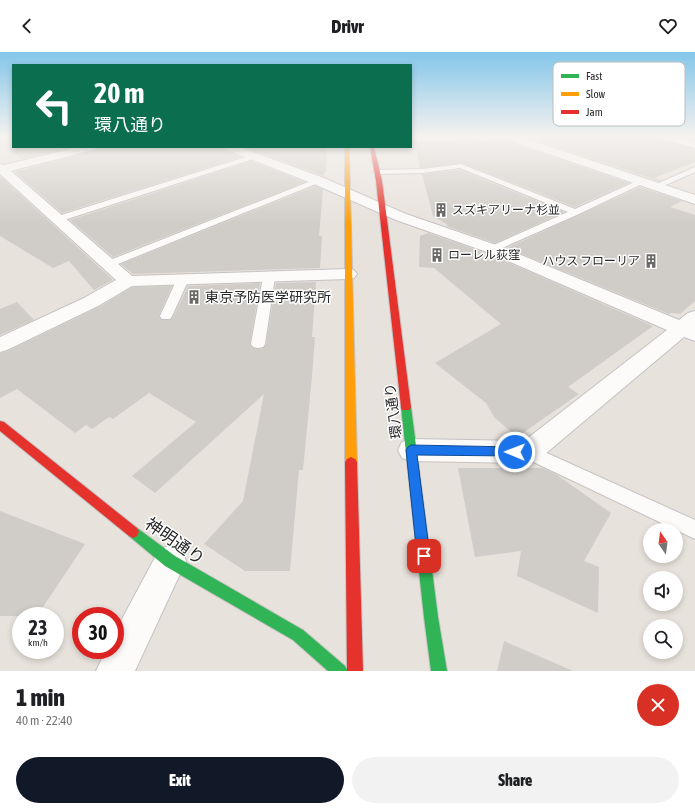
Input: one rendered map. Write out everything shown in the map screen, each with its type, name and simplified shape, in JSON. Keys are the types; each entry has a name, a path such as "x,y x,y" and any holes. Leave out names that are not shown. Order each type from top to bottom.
{"main road":[{"path":"347,166 352,568 355,671"},
{"name":"環八通り","path":"376,166 431,617 439,671"},
{"name":"神明通り","path":"0,425 170,560 298,636 340,671"}],"street":[{"path":"1,169 14,166"},
{"path":"278,166 319,181 382,209 494,249 691,326"},
{"path":"595,166 695,200"},
{"path":"1,169 128,281"},
{"path":"0,345 91,302 128,281 348,274"},
{"path":"411,450 529,452 691,326"},
{"path":"116,671 170,560"}],"lane":[{"path":"58,220 226,166"},
{"path":"377,172 422,171 461,166 576,212"},
{"path":"656,186 695,169"},
{"path":"109,264 319,181"},
{"path":"494,249 642,182"},
{"path":"258,344 269,277"},
{"path":"166,316 183,280"},
{"path":"529,452 596,482 695,530"}],"building":[{"path":"38,166 213,166 62,213 15,172"},
{"path":"236,166 264,166 305,182 113,257 70,220"},
{"path":"296,166 326,166 324,176"},
{"path":"420,166 438,166 420,168"},
{"path":"469,166 578,166 629,183 575,207"},
{"path":"614,166 685,166 654,178 661,180 659,181"},
{"path":"460,170 564,212 495,243 446,226 448,225 433,216 422,174"},
{"path":"0,176 113,280 94,290 69,261 53,268 0,236"},
{"path":"315,186 323,189 319,236 322,236 320,268 133,274 121,264"},
{"path":"640,187 682,201 670,207 695,215 695,301 680,314 669,314 507,248"},
{"path":"428,233 486,253 653,326 568,387 579,394 517,437 495,418 486,403 435,363 501,324 434,268 419,267 420,236"},
{"path":"316,282 312,337 315,337 312,376 303,470 299,470 290,571 245,571 204,544 243,501 264,394 155,493 132,476 196,422 149,393 113,419 109,417 92,429 86,425 75,433 17,389 0,398 0,353 8,351 99,307 132,287 172,286 159,315 162,320 170,320 173,317 188,286 260,283 250,344 253,348 258,349 263,348 266,344 276,283"},
{"path":"17,302 34,320 0,335 0,309"},
{"path":"458,468 542,468 554,473 611,513 584,561 599,567 598,613 517,576 521,551 475,557"},
{"path":"0,511 85,544 43,607 12,607 12,616 0,616"},
{"path":"504,641 573,671 497,671"}],"traffic: fast":[{"path":"406,407 431,617 439,671"},
{"path":"133,532 170,561 298,635 340,671"}],"traffic: slow":[{"path":"347,166 351,462"}],"traffic: jam":[{"path":"376,166 379,181 406,407"},
{"path":"0,425 133,532"},
{"path":"351,462 355,671"}],"place":[{"name":"スズキアリーナ杉並","path":"441,210"},
{"name":"ローレル荻窪","path":"437,255"},
{"name":"ハウス フローリア","path":"651,261"},
{"name":"東京予防医学研究所","path":"194,297"}],"route":[{"path":"424,556 411,450 515,452"}]}
